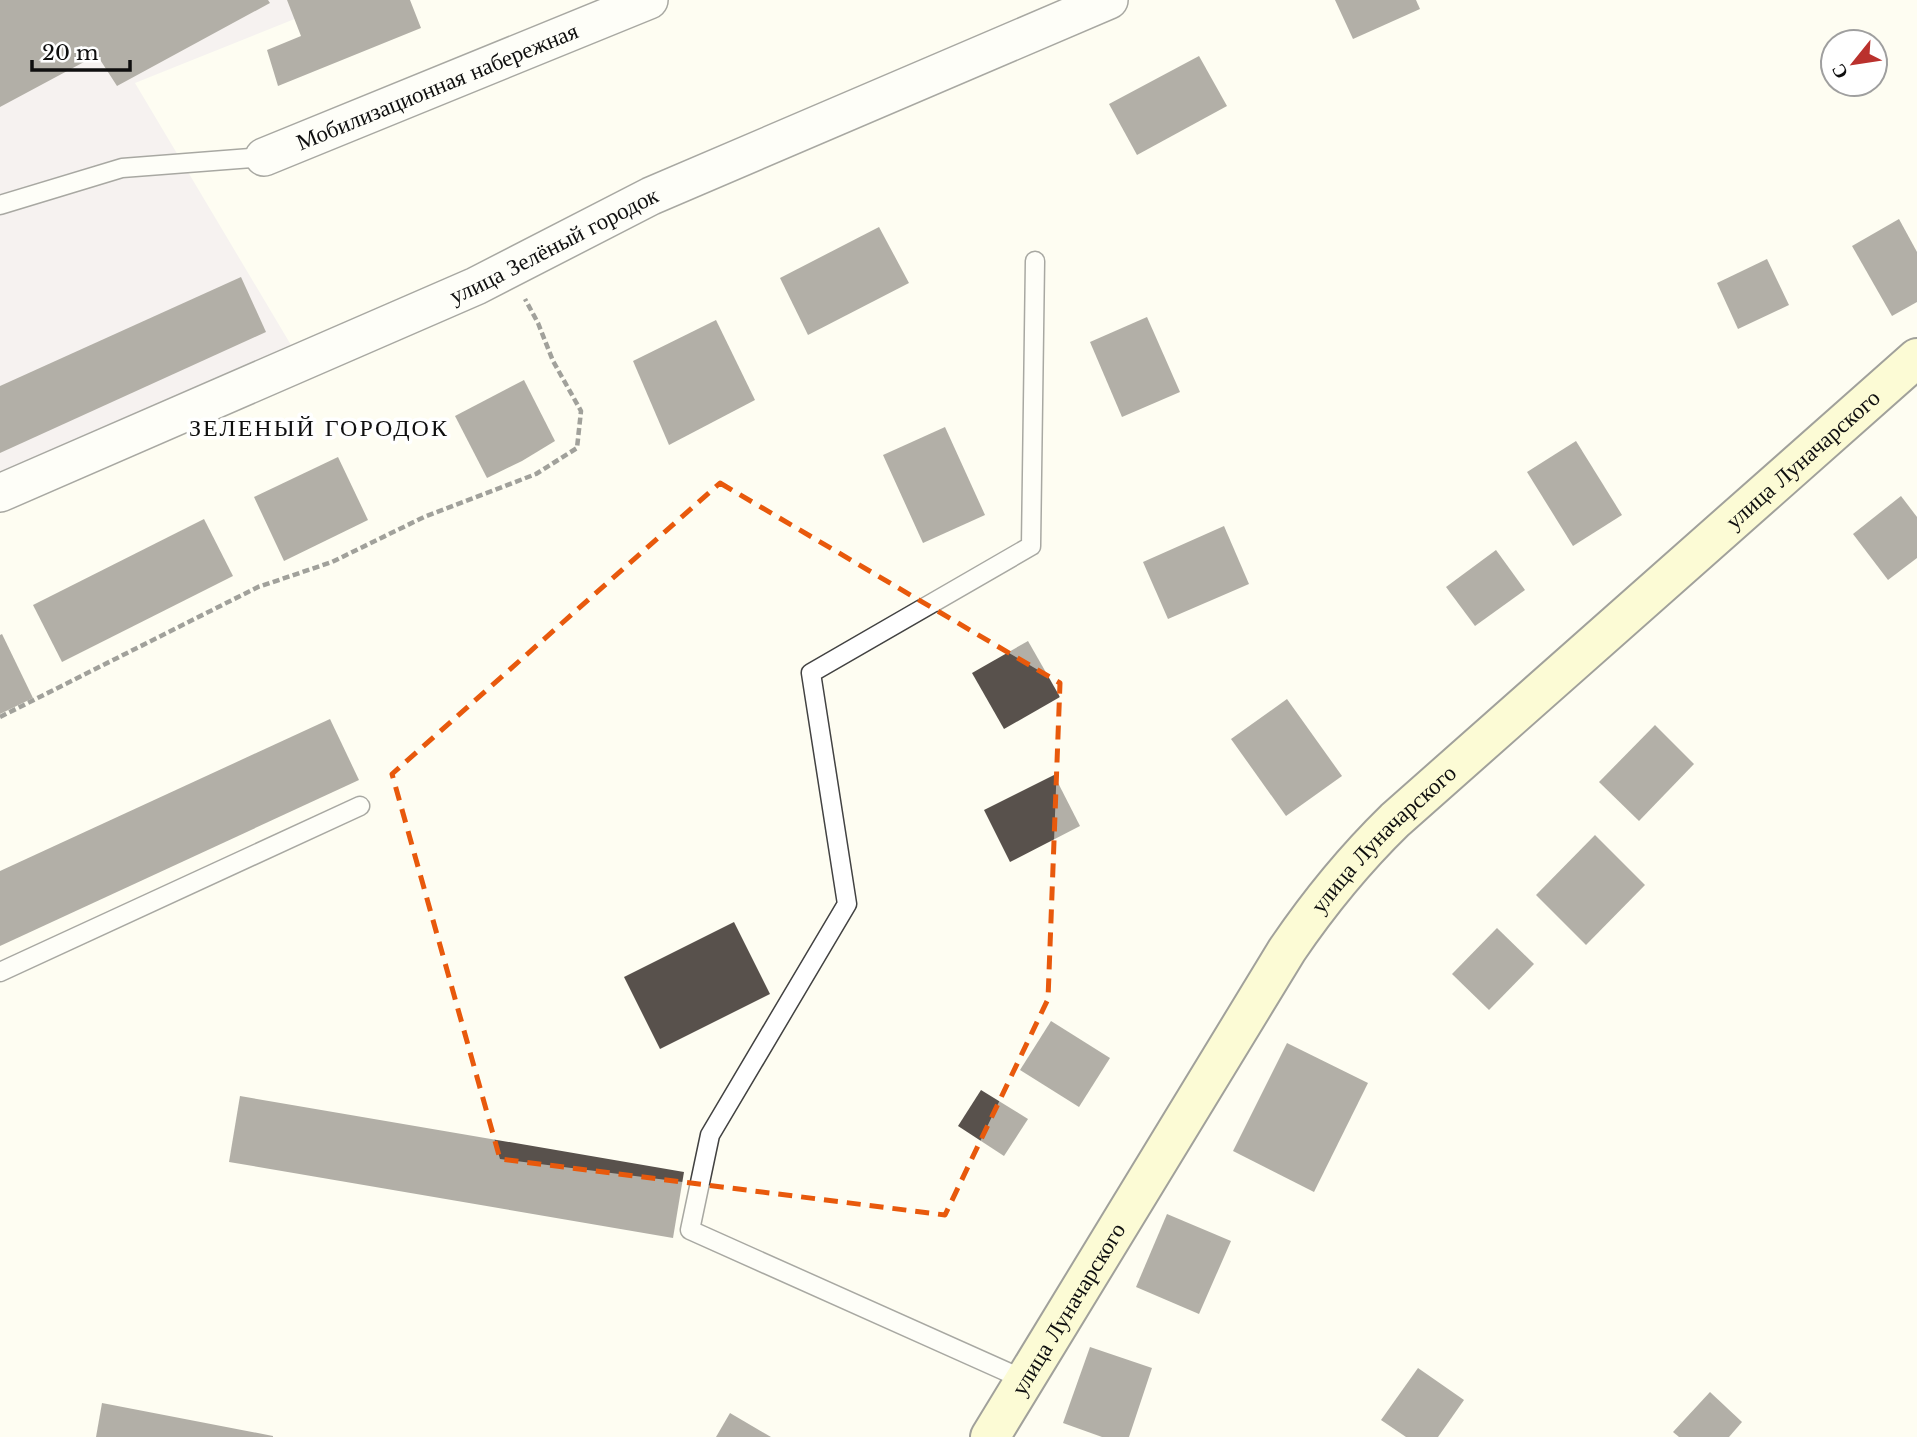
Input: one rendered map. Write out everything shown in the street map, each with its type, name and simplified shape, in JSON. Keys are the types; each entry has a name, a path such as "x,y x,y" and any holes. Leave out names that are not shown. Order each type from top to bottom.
{"street":[{"name":"Мобилизационная набережная","path":"264,157 649,0"},
{"name":"улица Зелёный городок","path":"0,494 476,286 651,196 1109,0"},
{"name":"улица Луначарского","path":"990,1437 1287,950 1355,860 1405,810 1917,358"}],"lane":[{"path":"0,205 122,168 264,157"},
{"path":"1025,1380 690,1230 710,1135 846,904 811,673 1031,546 1035,261"},
{"path":"0,972 360,806"}],"path":[{"path":"0,717 258,587 332,562 424,517 536,474 577,448 581,411 518,288 516,267"}],"highlighted area":[{"path":"720,483 1060,683 1048,999 945,1215 500,1159 392,774"}],"shaded area":[{"path":"0,0 342,0 135,83 291,345 0,475"}],"building":[{"path":"0,0 268,0 270,3 117,86 97,55 0,107"},
{"path":"287,0 410,0 421,28 278,86 267,50 301,36"},
{"path":"1335,0 1416,0 1420,9 1353,39"},
{"path":"1199,56 1227,106 1137,155 1109,104"},
{"path":"1899,219 1917,252 1917,302 1892,316 1852,246"},
{"path":"879,227 909,283 808,335 780,278"},
{"path":"1767,259 1789,305 1738,329 1717,283"},
{"path":"241,277 266,332 0,453 0,386"},
{"path":"1147,317 1180,392 1122,417 1090,342"},
{"path":"716,320 755,400 669,445 633,361"},
{"path":"524,380 555,441 487,478 455,416"},
{"path":"945,427 985,515 923,543 883,455"},
{"path":"1576,441 1622,515 1573,546 1527,472"},
{"path":"338,457 368,520 284,561 254,497"},
{"path":"1901,496 1917,517 1917,558 1888,580 1853,534"},
{"path":"204,519 233,576 62,662 33,605"},
{"path":"1224,526 1249,584 1168,619 1143,562"},
{"path":"1496,550 1525,590 1475,626 1446,587"},
{"path":"2,634 33,698 0,714 0,635"},
{"path":"1028,641 1060,697 1004,729 972,673"},
{"path":"1287,699 1342,776 1286,816 1231,739"},
{"path":"330,719 359,780 0,946 0,871"},
{"path":"1655,725 1694,764 1639,821 1599,782"},
{"path":"1054,775 1080,826 1010,862 984,810"},
{"path":"1595,835 1645,885 1586,945 1536,895"},
{"path":"734,922 770,994 660,1049 624,977"},
{"path":"1497,928 1534,964 1489,1010 1452,974"},
{"path":"1051,1021 1110,1058 1079,1107 1020,1070"},
{"path":"1287,1043 1368,1083 1314,1192 1233,1151"},
{"path":"981,1090 1028,1119 1004,1156 958,1126"},
{"path":"240,1096 684,1172 673,1238 229,1162"},
{"path":"1167,1214 1231,1241 1199,1314 1136,1287"},
{"path":"1090,1347 1152,1368 1129,1437 1102,1437 1063,1423"},
{"path":"1418,1368 1464,1400 1438,1437 1406,1437 1381,1420"},
{"path":"1710,1392 1742,1422 1729,1437 1679,1437 1673,1432"},
{"path":"102,1403 273,1436 273,1437 96,1437"},
{"path":"730,1413 771,1437 716,1437"}],"district":[{"name":"ЗЕЛЕНЫЙ ГОРОДОК","path":"319,427"}]}
